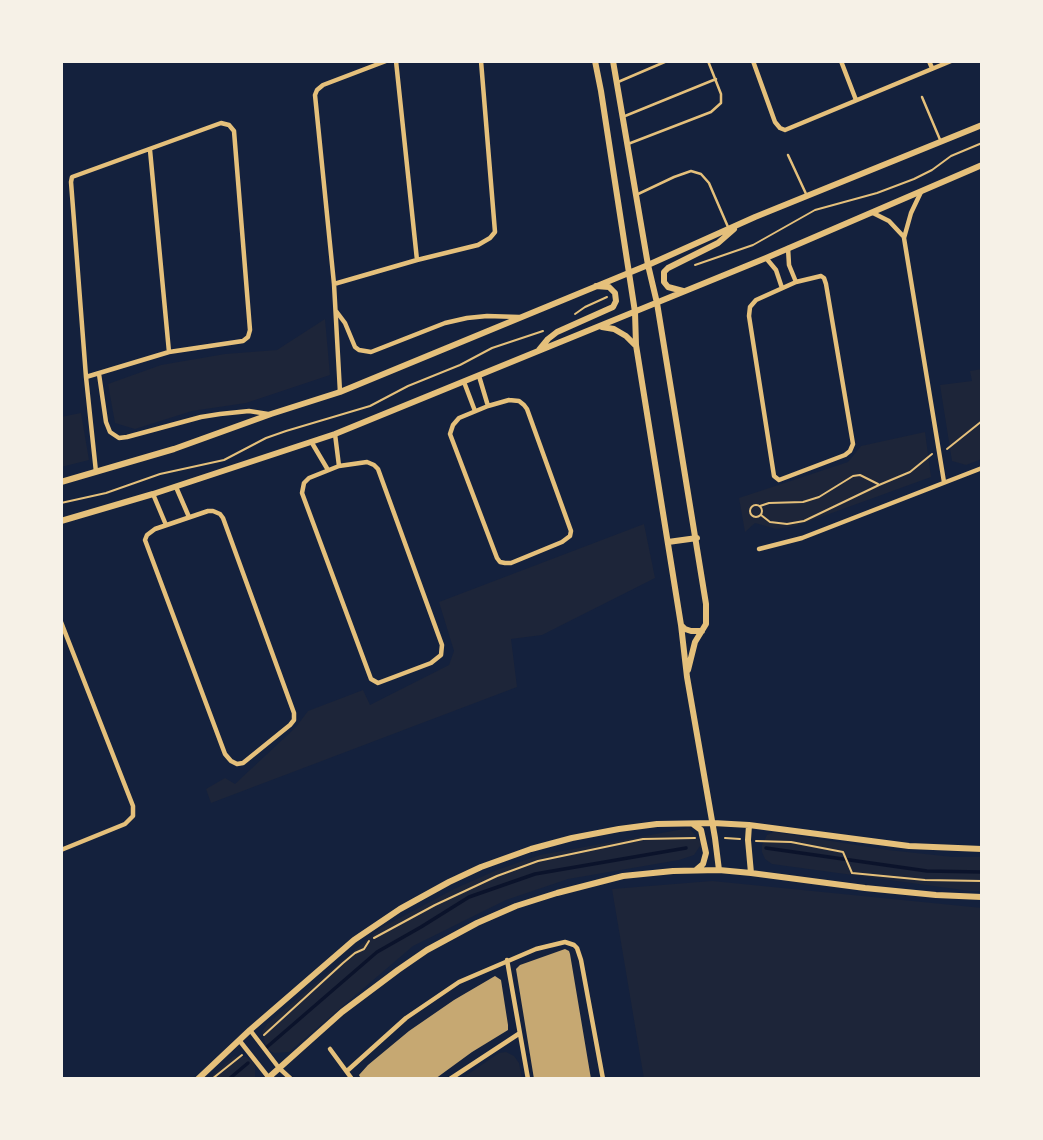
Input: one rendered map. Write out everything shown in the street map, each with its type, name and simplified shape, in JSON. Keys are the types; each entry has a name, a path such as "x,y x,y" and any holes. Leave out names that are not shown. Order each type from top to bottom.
{"street":[{"path":"340,392 334,284 315,95 323,85 386,61"},
{"path":"396,61 417,260"},
{"path":"334,284 478,245 495,232 481,61"},
{"path":"595,61 635,312 635,345 719,870"},
{"path":"613,61 657,303 707,616 706,624 695,642 687,677"},
{"path":"753,61 775,122 785,130 951,61"},
{"path":"841,61 856,100"},
{"path":"929,61 932,68"},
{"path":"86,377 169,352 243,341 248,337 250,330 234,131 229,125 221,123 72,177 86,377 96,473"},
{"path":"61,482 174,449 340,392 982,125"},
{"path":"150,150 169,352"},
{"path":"61,521 312,443 600,327 982,165"},
{"path":"921,191 904,238 944,482"},
{"path":"872,212 889,221 904,238"},
{"path":"684,292 668,287 664,282 664,272 718,243 738,225"},
{"path":"788,248 789,265 796,282"},
{"path":"766,258 776,270 782,288"},
{"path":"821,276 825,280 853,444 845,455 779,480 774,476 749,311 756,300 782,288 821,276"},
{"path":"538,351 557,332 613,307 616,301 615,293 609,288 596,286"},
{"path":"335,310 345,323 355,346 365,352 445,323 467,318 523,317"},
{"path":"600,327 614,329 635,345"},
{"path":"99,374 106,422 110,432 119,438 220,414 249,411 271,414"},
{"path":"479,376 488,406"},
{"path":"464,382 475,411"},
{"path":"509,400 519,401 524,405 572,531 562,542 512,562 500,562 497,558 450,434 459,418 475,411 509,400"},
{"path":"335,434 339,466"},
{"path":"312,443 328,470"},
{"path":"367,462 378,469 442,645 437,660 385,681 378,683 371,679 302,493 303,483 328,470 367,462"},
{"path":"760,549 802,538 982,468"},
{"path":"176,486 188,517"},
{"path":"153,494 166,525"},
{"path":"213,511 223,518 294,713 294,720 290,725 243,763 231,761 225,754 146,545 150,532 166,525 213,511"},
{"path":"668,542 696,538"},
{"path":"61,622 133,806 133,816 125,824 61,850"},
{"path":"681,625 691,631 702,631"},
{"path":"198,1079 354,940 400,909 470,872 531,849 619,829 657,824 713,823 749,825 909,846 982,849"},
{"path":"691,824 701,830 706,853 703,864 696,870"},
{"path":"749,825 751,873"},
{"path":"239,1040 268,1078 342,1012 427,950 516,906 623,876 719,870 865,888 982,897"},
{"path":"347,1072 406,1018 459,982 536,949 565,942 578,948 603,1079"},
{"path":"507,960 528,1079"},
{"path":"250,1030 279,1068 291,1079"},
{"path":"450,1079 520,1033"},
{"path":"330,1049 352,1079"}],"lane":[{"path":"617,83 667,61"},
{"path":"628,144 711,111 721,103 721,94 708,61"},
{"path":"623,117 716,79"},
{"path":"922,97 941,142"},
{"path":"788,155 807,196"},
{"path":"636,195 691,171 701,174 709,183 729,229"}],"path":[{"path":"687,268 753,245 815,210 877,193 914,179 932,170 950,156 982,143"},
{"path":"569,318 615,293"},
{"path":"61,503 106,493 160,474 225,460 266,438 370,406 492,348 548,330"},
{"path":"761,515 770,522 787,524 804,521 910,472 931,454 946,450 982,421"},
{"path":"761,515 756,518 750,513 754,505 803,502 819,497 853,476 860,475 879,485"},
{"path":"760,506 761,515"},
{"path":"843,852 852,873 925,880 982,881"}],"shaded area":[{"path":"325,319 330,375 246,403 192,411 135,429 115,423 108,384 161,365 225,354 277,350"},
{"path":"982,369 982,459 966,465 952,461 940,385 972,381 970,371"},
{"path":"81,413 89,460 61,467 61,417"},
{"path":"925,432 931,477 796,526 776,529 755,523 745,532 739,498 848,462 861,446"},
{"path":"644,524 655,578 542,635 511,639 517,687 211,803 206,789 225,778 235,784 296,727 308,711 363,690 370,705 449,665 454,651 439,602"},
{"path":"689,828 702,843 694,855 679,860 568,879 506,900 413,946 289,1052 274,1053 267,1049 262,1032 267,1024 381,928 454,889 540,855"},
{"path":"774,832 888,850 953,857 982,857 982,891 772,864 765,859 762,845 767,835"},
{"path":"712,881 982,908 982,1079 644,1079 612,889"},
{"path":"506,1052 514,1056 519,1063 522,1079 461,1079 499,1053"},
{"path":"234,1056 246,1057 253,1062 255,1079 208,1079"}],"building":[{"path":"565,949 570,954 591,1079 534,1079 516,969 520,965"},
{"path":"495,976 501,980 508,1030 435,1079 361,1079 359,1075 368,1065 409,1031"}],"waterway":[{"path":"267,1047 377,952 469,897 535,874 686,848"},
{"path":"766,848 927,871 982,872"},
{"path":"229,1079 248,1063"}]}
